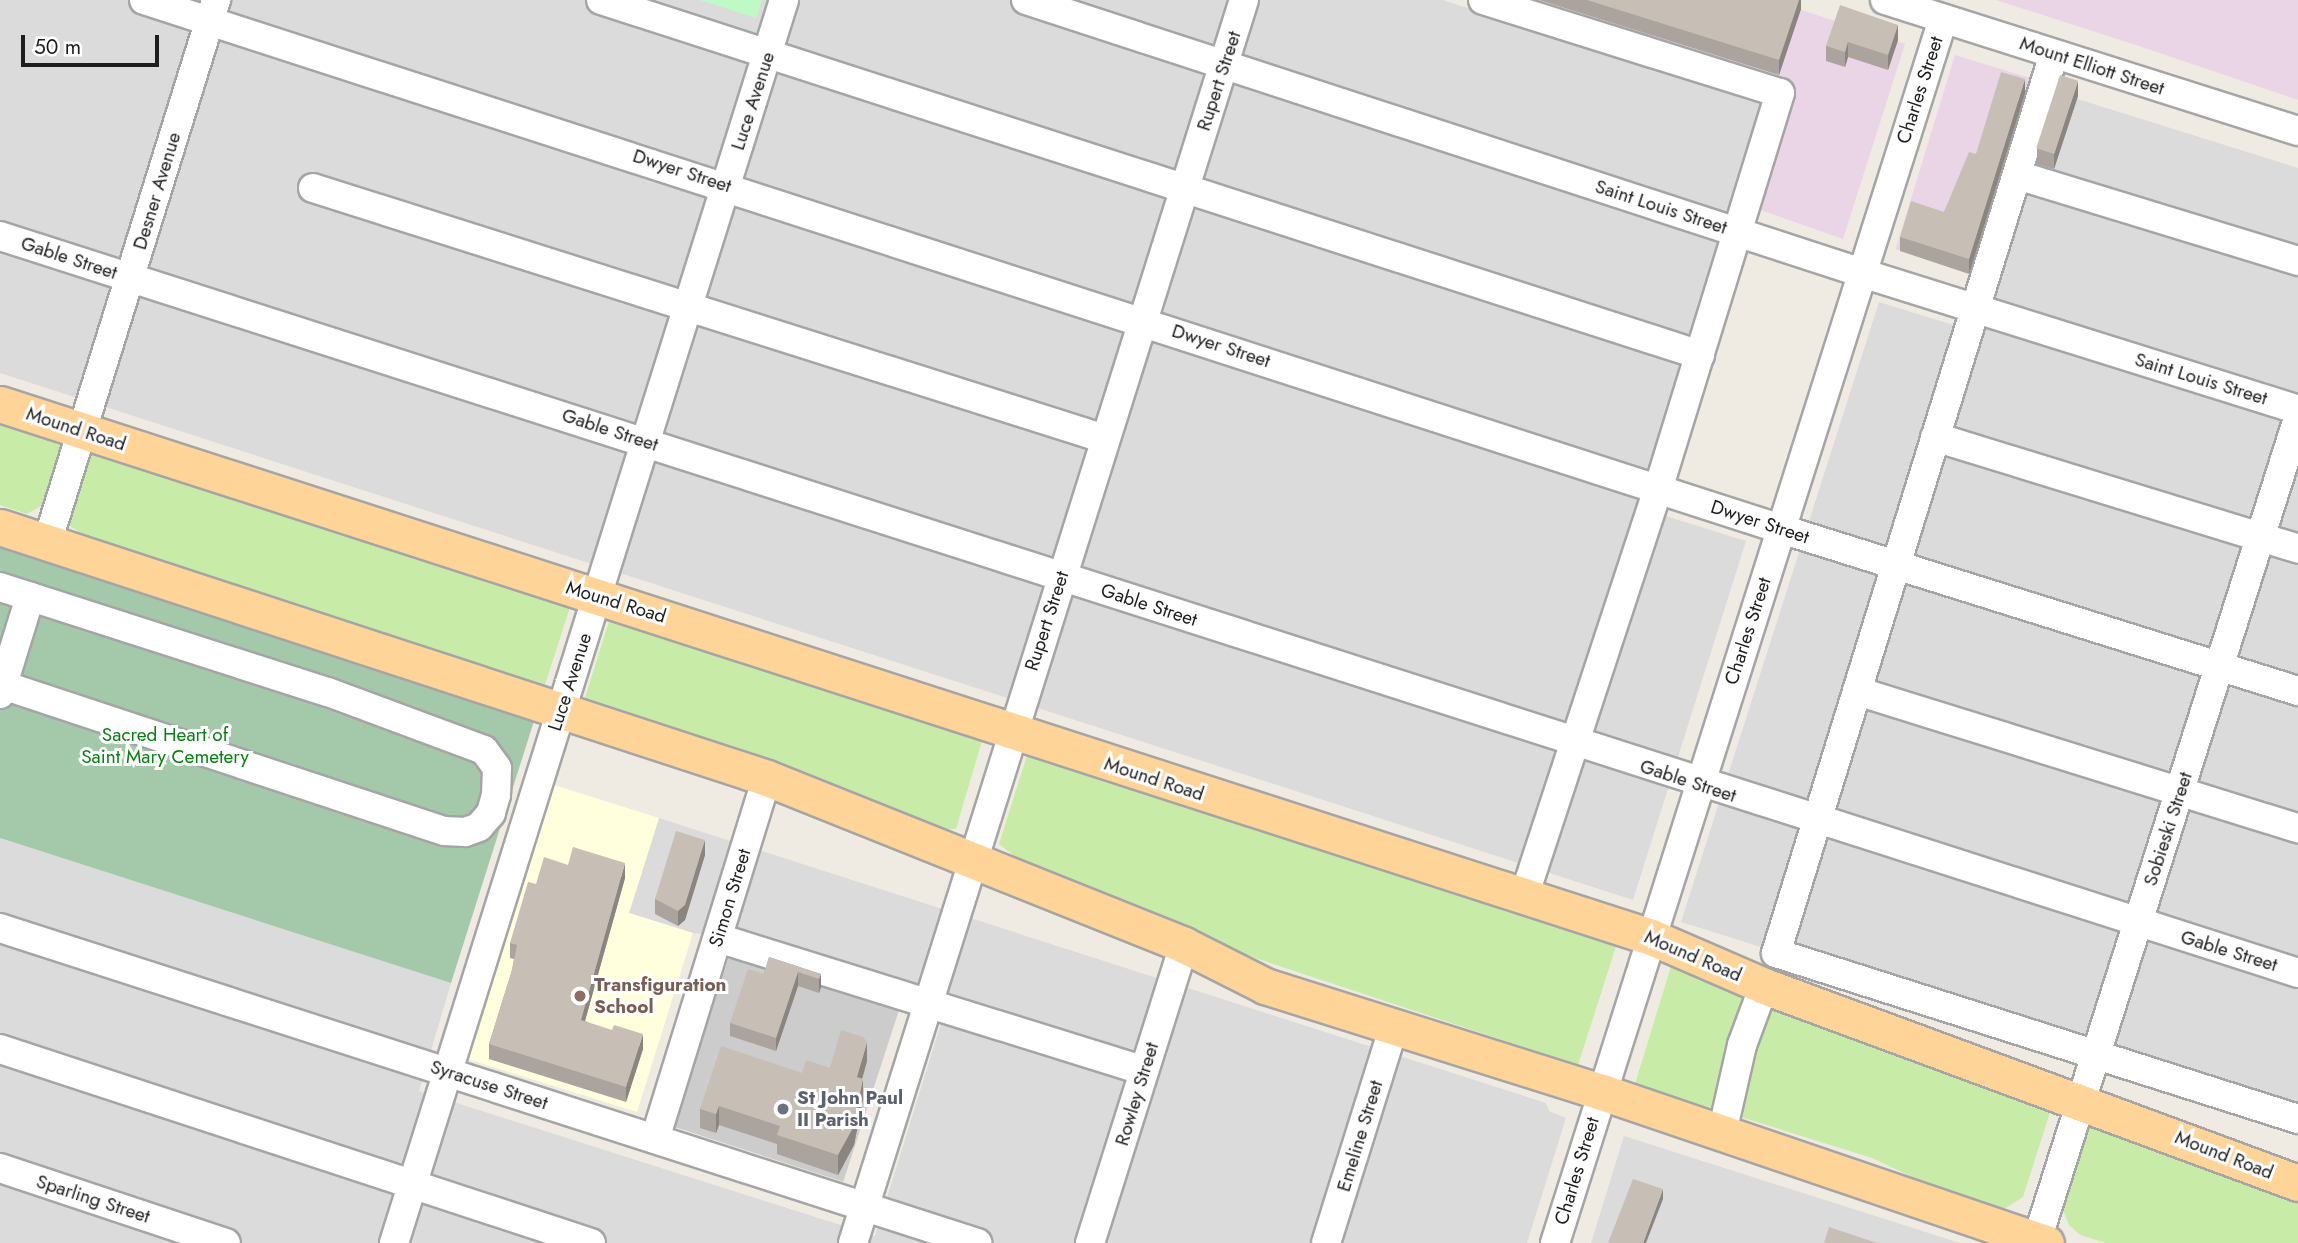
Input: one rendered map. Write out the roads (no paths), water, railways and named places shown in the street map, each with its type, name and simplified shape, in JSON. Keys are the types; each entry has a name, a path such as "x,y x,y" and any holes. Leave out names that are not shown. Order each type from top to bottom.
{"main road":[{"name":"Mound Road","path":"0,404 1651,937 1764,986 2298,1183"},
{"path":"0,527 561,708 767,778 973,858 1184,945 1265,986 1393,1029 1602,1092 2042,1241"}],"street":[{"name":"Dwyer Street","path":"144,0 213,10 726,185 1781,529 2298,691"},
{"path":"601,0 1699,355"},
{"name":"Luce Avenue","path":"394,1243 784,0"},
{"name":"Saint Louis Street","path":"1026,0 1862,273 2298,410"},
{"name":"Rupert Street","path":"853,1243 1244,0"},
{"path":"1483,0 1780,93 1658,489 1524,897"},
{"name":"Mount Elliott Street","path":"1885,0 2298,131"},
{"name":"Desner Avenue","path":"47,543 213,10"},
{"name":"Charles Street","path":"1555,1243 1943,19"},
{"path":"2054,54 1776,953 2298,1119"},
{"path":"2017,175 2298,261"},
{"path":"313,188 1105,439"},
{"name":"Gable Street","path":"0,236 645,441 1700,785 2298,973"},
{"name":"Sobieski Street","path":"2042,1241 2138,923 2298,418"},
{"path":"1936,437 2298,549"},
{"path":"0,587 328,692 484,750 497,768 496,795 491,813 479,827 465,832 444,831 1,688 30,597"},
{"path":"1857,691 2298,828"},
{"name":"Simon Street","path":"655,1139 767,778"},
{"name":"Syracuse Street","path":"0,928 977,1243"},
{"path":"718,938 1144,1071"},
{"name":"Rowley Street","path":"1090,1243 1184,945"},
{"path":"1722,1133 1742,1045 1764,986"},
{"name":"Emeline Street","path":"1326,1243 1393,1029"},
{"path":"0,1049 411,1187 591,1243"},
{"name":"Sparling Street","path":"0,1168 226,1243"}],"place":[{"name":"Transfiguration School","path":"580,996"},
{"name":"St John Paul II Parish","path":"783,1109"}],"park label":[{"name":"Sacred Heart of Saint Mary Cemetery","path":"165,746"}]}
